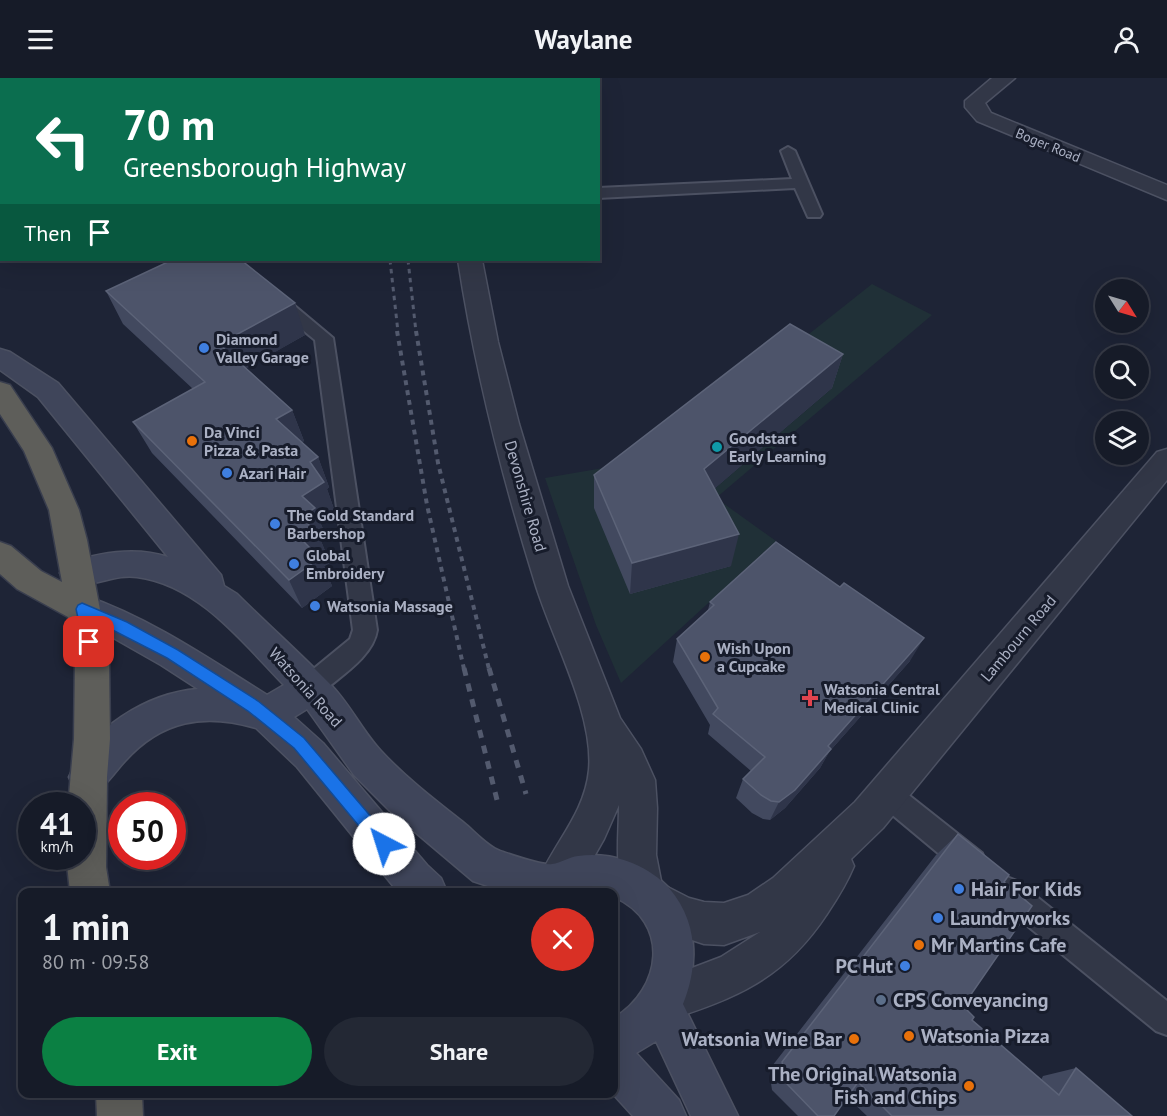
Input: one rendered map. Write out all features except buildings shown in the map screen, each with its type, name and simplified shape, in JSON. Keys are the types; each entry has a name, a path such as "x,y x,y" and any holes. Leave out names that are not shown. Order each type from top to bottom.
{"highway":[{"path":"0,392 37,448 64,510 92,658 92,739 88,777 86,867 89,888"},
{"path":"0,555 15,581 82,609"},
{"name":"Watsonia Road","path":"15,581 76,573"},
{"path":"119,1098 120,1116"}],"main road":[{"path":"0,358 48,390 225,604"},
{"name":"Watsonia Road","path":"76,573 134,562 162,568 189,580 225,604 329,708 377,775 471,855 495,870 550,886"},
{"path":"82,609 122,626 172,654 267,715 310,755 423,888"},
{"path":"88,777 119,740 144,721 166,710 195,704 219,705 267,715 309,688"},
{"path":"550,886 580,874 602,873 624,879 648,895 666,921 673,946 673,973 663,1002 645,1024 618,1039"},
{"path":"663,1002 715,1116"},
{"path":"618,1067 663,1116"}],"street":[{"name":"Boger Road","path":"1005,78 975,101 975,107 984,117 1167,193"},
{"name":"Devonshire Road","path":"470,261 495,389 553,587 605,726 628,761 636,780 638,808 636,855 648,895"},
{"name":"Lambourn Road","path":"663,1002 744,967 774,948 806,909 878,805 1167,460"},
{"name":"Devonshire Road","path":"550,886 590,827 603,795 609,763 605,726"},
{"name":"Lambourn Road","path":"648,895 680,916 704,923 724,924 748,917 786,892 878,805"}],"lane":[{"path":"788,151 813,214"},
{"path":"600,193 801,183"},
{"path":"262,288 324,338 365,630 364,638 358,646 309,688"},
{"path":"878,805 1167,1020"}],"shaded area":[{"path":"872,284 932,315 716,498 776,541 621,683 596,625 545,478 650,460","holes":["781,359 831,389 699,502 731,566 630,593"]}],"railway":[{"path":"390,261 398,332"},
{"path":"408,261 416,332"},
{"path":"397,331 427,505 464,669"},
{"path":"416,331 438,463 489,669"},
{"path":"464,668 498,804"},
{"path":"489,668 526,794"}],"place":[{"name":"Diamond Valley Garage","path":"204,348"},
{"name":"Da Vinci Pizza & Pasta","path":"192,441"},
{"name":"Goodstart Early Learning","path":"717,447"},
{"name":"Azari Hair","path":"227,473"},
{"name":"The Gold Standard Barbershop","path":"275,524"},
{"name":"Global Embroidery","path":"294,564"},
{"name":"Watsonia Massage","path":"315,606"},
{"name":"Wish Upon a Cupcake","path":"705,657"},
{"name":"Watsonia Central Medical Clinic","path":"810,698"},
{"name":"Hair For Kids","path":"959,889"},
{"name":"Laundryworks","path":"938,918"},
{"name":"Mr Martins Cafe","path":"919,945"},
{"name":"PC Hut","path":"905,966"},
{"name":"CPS Conveyancing","path":"881,1000"},
{"name":"Watsonia Pizza","path":"909,1036"},
{"name":"Watsonia Wine Bar","path":"854,1039"},
{"name":"The Original Watsonia Fish and Chips","path":"969,1086"}],"route":[{"path":"89,642 82,609 122,626 172,654 267,715 310,755 384,844"}]}
